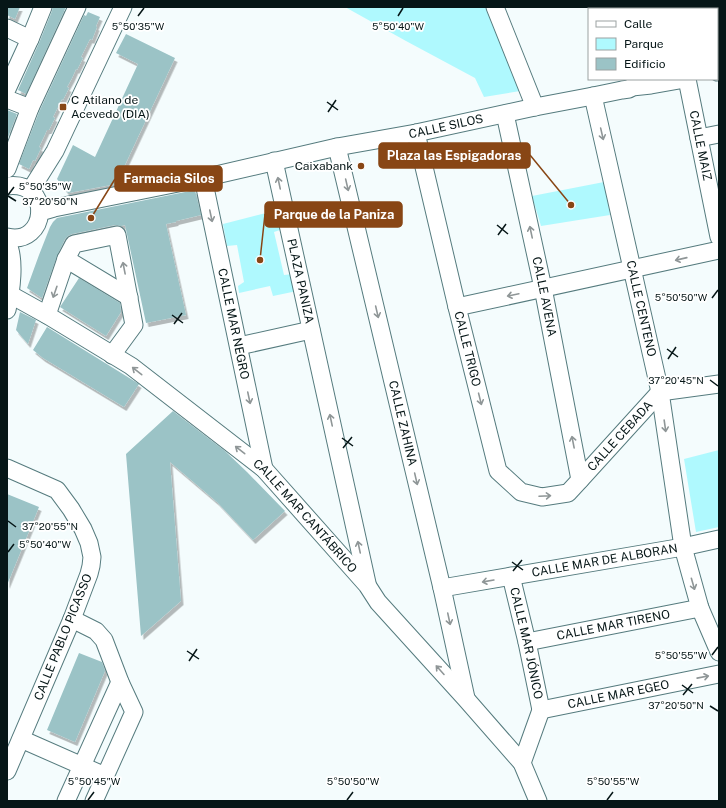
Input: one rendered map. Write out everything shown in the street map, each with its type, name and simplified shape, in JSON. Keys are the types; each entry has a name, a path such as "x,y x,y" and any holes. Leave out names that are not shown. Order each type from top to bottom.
{"street":[{"path":"7,88 43,7"},
{"path":"7,169 30,108 77,7"},
{"path":"495,7 535,107"},
{"path":"30,191 55,151 119,9"},
{"path":"7,28 30,39"},
{"path":"593,96 629,83 672,80"},
{"name":"CALLE MAIZ","path":"686,80 699,138 714,189 719,237"},
{"name":"CALLE SILOS","path":"40,212 203,178 338,147 416,133 593,96"},
{"name":"CALLE CENTENO","path":"593,96 660,392 682,546 700,608 719,652"},
{"path":"7,99 30,108"},
{"name":"CALLE AVENA","path":"505,114 543,288 580,480"},
{"name":"CALLE TRIGO","path":"416,133 498,471 521,492 542,497 568,493 580,480"},
{"path":"699,138 719,134"},
{"name":"CALLE ZAHINA","path":"338,147 442,588 466,699"},
{"name":"PLAZA PANIZA","path":"274,161 367,585"},
{"name":"CALLE MAR NEGRO","path":"203,178 264,469"},
{"path":"7,186 15,185 30,191 36,197 40,212 39,220 36,226 22,246 12,274"},
{"path":"7,237 18,238 31,232"},
{"path":"47,315 66,260 74,244 117,235 134,324 112,355"},
{"path":"7,242 10,248 12,274 8,305"},
{"path":"457,307 719,250"},
{"path":"66,260 129,297"},
{"name":"CALLE MAR CANTÁBRICO","path":"8,305 47,315 131,366 264,469 367,585 378,602 522,763 538,801"},
{"path":"239,346 311,330"},
{"path":"660,392 719,384"},
{"name":"CALLE CEBADA","path":"580,480 660,392"},
{"name":"CALLE PABLO PICASSO","path":"7,468 57,490 83,529 89,543 92,557 91,566 72,619 7,771"},
{"name":"CALLE MAR DE ALBORAN","path":"442,588 719,539"},
{"name":"CALLE MAR JÓNICO","path":"511,576 542,710"},
{"name":"CALLE MAR TIRENO","path":"527,642 700,608"},
{"path":"72,619 96,631 104,640 120,682 134,712 94,801"},
{"name":"CALLE MAR EGEO","path":"542,710 719,674"},
{"path":"66,801 120,682"},
{"path":"522,763 542,710"},
{"path":"21,739 105,776"}],"green space":[{"path":"345,7 485,7 520,91 484,97 475,78"},
{"path":"604,182 610,215 541,226 532,196"},
{"path":"278,210 283,229 274,232 284,275 293,274 297,291 273,296 270,286 239,293 238,286 244,282 237,245 227,246 223,224"},
{"path":"719,450 719,527 696,532 684,459"}],"building":[{"path":"7,7 20,7 15,19 7,15"},
{"path":"53,7 66,7 26,94 18,90"},
{"path":"88,12 100,17 96,26 97,27 92,40 90,39 81,57 83,58 77,70 76,69 67,87 69,88 53,117 55,118 49,130 47,130 39,147 41,148 35,161 33,160 29,169 19,164 39,112 84,15 86,16"},
{"path":"126,34 175,58 116,184 68,193 57,179 73,145 95,157 138,64 116,53"},
{"path":"7,110 17,114 7,140"},
{"path":"195,190 201,215 166,224 186,315 146,323 125,225 115,225 68,236 57,256 42,298 27,288 50,227 57,218"},
{"path":"79,278 120,303 121,312 106,336 60,307"},
{"path":"20,312 36,320 28,344 16,330"},
{"path":"47,327 139,384 124,407 43,358 33,350"},
{"path":"173,411 225,451 285,511 253,540 217,502 170,462 181,601 141,636 126,454"},
{"path":"7,494 39,507 7,585"},
{"path":"79,653 102,662 105,671 75,742 47,730"}],"place":[{"name":"C Atilano de Acevedo (DIA)","path":"63,107"},
{"name":"Caixabank","path":"361,166"},
{"name":"Plaza las Espigadoras","path":"571,205"},
{"name":"Farmacia Silos","path":"91,218"},
{"name":"Parque de la Paniza","path":"260,260"}]}
